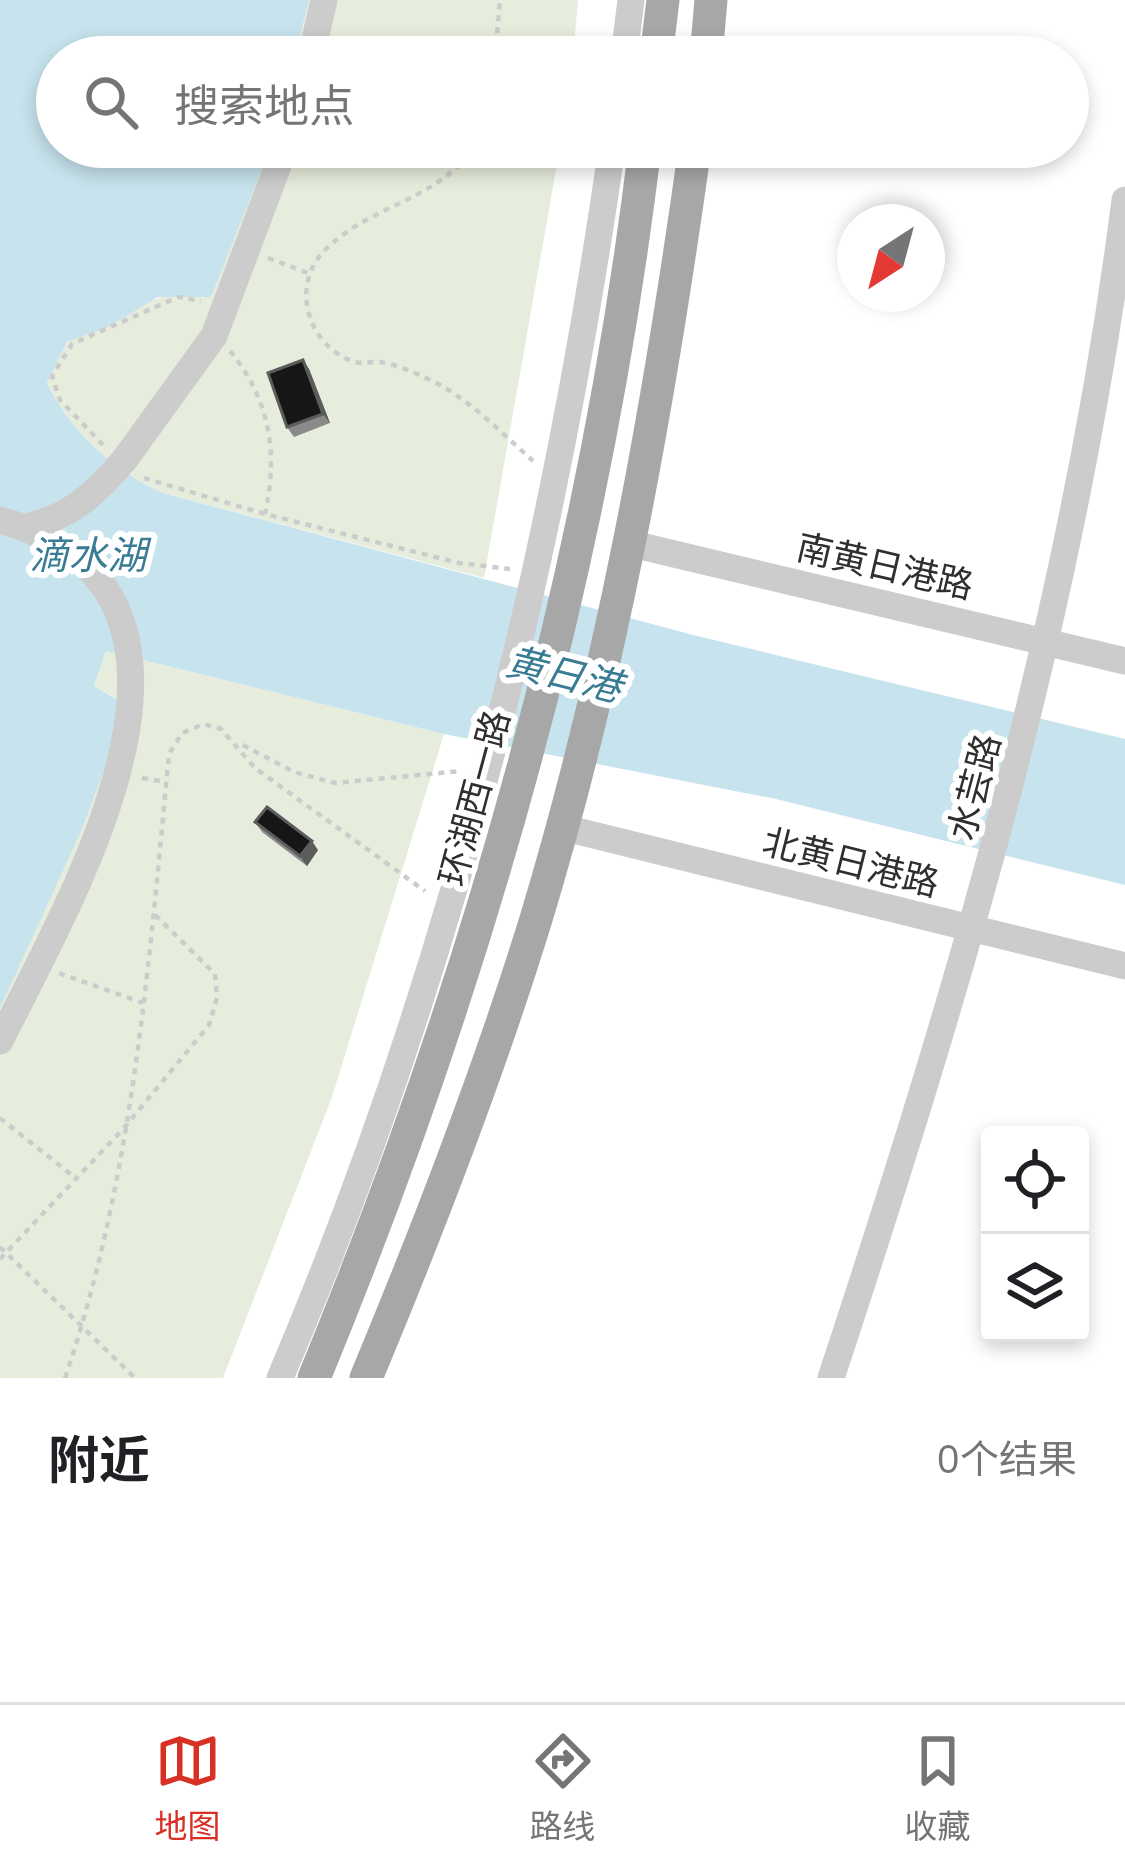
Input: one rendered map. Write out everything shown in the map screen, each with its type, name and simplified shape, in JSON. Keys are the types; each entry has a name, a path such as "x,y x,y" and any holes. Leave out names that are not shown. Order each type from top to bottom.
{"main road":[{"path":"659,36 663,0"},
{"path":"708,36 711,0"},
{"name":"环湖西一路","path":"314,1378 442,1042 510,754 568,594 604,418 642,168"},
{"path":"366,1378 473,1107 577,765 628,543 670,323 692,168"}],"street":[{"path":"315,36 323,0"},
{"path":"627,36 631,0"},
{"path":"13,524 56,520 127,464 219,324 278,168"},
{"path":"280,1378 510,754 522,576 592,286 609,168"},
{"name":"水芸路","path":"831,1378 974,929 1049,642 1125,200"},
{"path":"0,1041 124,760 133,711 125,625 112,600 59,543 13,524"},
{"name":"南黄日港路","path":"628,543 1125,661"},
{"name":"北黄日港路","path":"560,827 1125,966"}],"path":[{"path":"497,36 500,0"},
{"path":"455,168 428,193 364,220 325,250 308,273 304,300 316,333 336,351 355,363 381,362 441,386 533,461"},
{"path":"250,251 308,273"},
{"path":"265,514 274,452 269,425 219,324 178,297 72,344 52,376 60,400 127,464 265,514 522,576"},
{"path":"65,1378 107,1232 143,1003 169,754 182,733 204,724 294,772 335,783 460,771"},
{"path":"238,743 255,768 425,891"},
{"path":"0,1259 78,1180 209,1025 217,998 215,974 187,941 153,914"},
{"path":"37,965 143,1003"},
{"path":"0,1118 78,1180"},
{"path":"0,1247 135,1378"}],"green space":[{"path":"309,0 578,0 575,36 300,36"},
{"path":"258,168 556,168 484,578 163,493 95,448 47,383 67,342 178,293"},
{"path":"106,651 444,734 332,1097 223,1378 0,1378 0,1008 128,705 94,686"}],"water":[{"path":"0,0 309,0 300,36 36,36 36,168 263,168 211,297 158,297 108,327 67,342 47,383 81,433 145,484 163,493 697,636 1125,739 1125,885 776,799 444,734 106,651 94,686 128,706 82,829 0,1008"}],"building":[{"path":"303,360 323,414 287,427 268,373"},
{"path":"267,807 312,841 300,856 255,822"}],"water label":[{"name":"滴水湖","path":"88,555"},
{"name":"黄日港","path":"564,674"}]}
